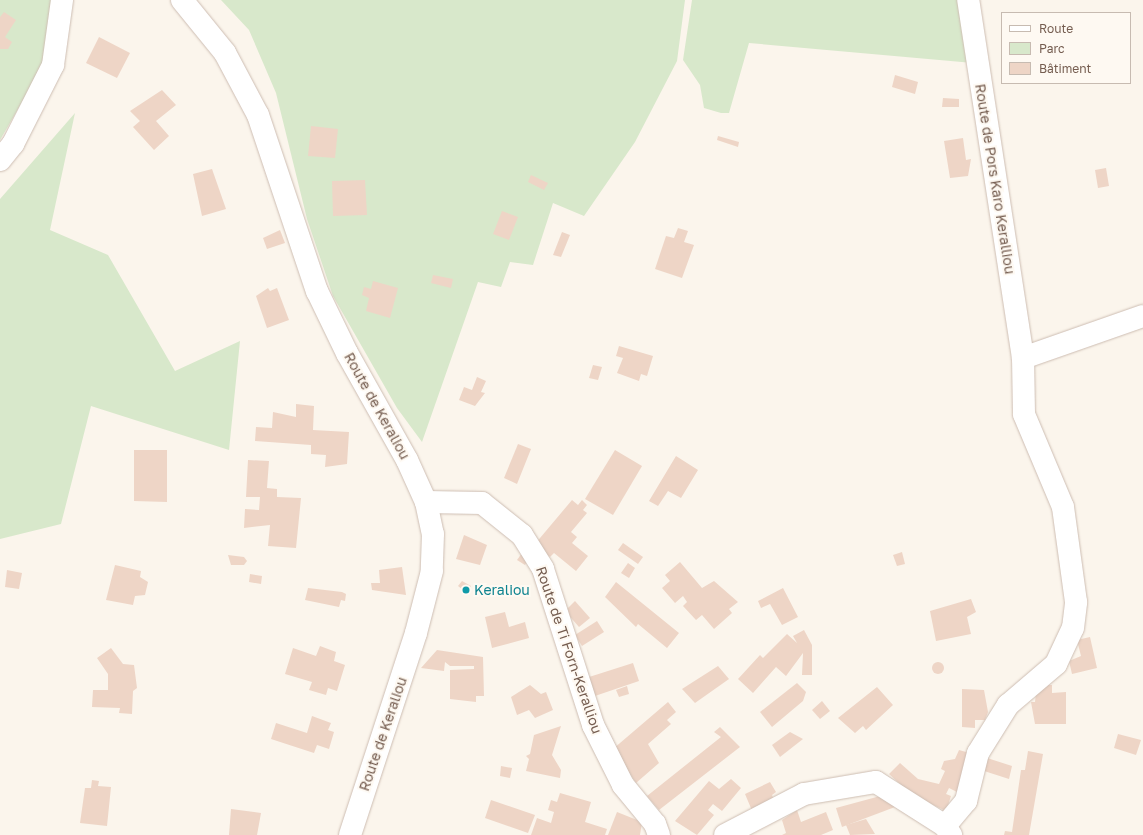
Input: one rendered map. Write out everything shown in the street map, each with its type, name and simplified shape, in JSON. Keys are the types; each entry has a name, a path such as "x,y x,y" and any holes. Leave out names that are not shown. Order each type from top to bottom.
{"street":[{"path":"0,160 13,144 53,65 62,0"},
{"name":"Route de Keraliou","path":"182,0 225,52 258,115 317,291 426,502 433,534 432,571 416,633 350,835"},
{"name":"Route de Pors Karo Keralliou","path":"948,831 966,801 978,753 1004,711 1056,664 1073,628 1076,602 1063,507 1024,414 1023,358 968,0"},
{"path":"1023,358 1143,316"},
{"name":"Route de Ti Forn-Keralliou","path":"426,502 482,503 522,535 543,569 593,726 623,785 655,824 659,835"},
{"path":"725,835 804,794 876,782 948,831"}],"green space":[{"path":"0,0 54,0 43,66 0,140"},
{"path":"221,0 685,0 677,61 635,142 584,216 553,203 533,265 510,262 501,287 478,282 422,442 397,408 333,296 307,219 276,93 249,30"},
{"path":"692,0 962,0 973,63 749,43 729,113 721,113 704,108 700,85 683,60"},
{"path":"75,113 50,230 108,255 175,371 240,341 229,450 91,406 61,524 0,539 0,199"}],"building":[{"path":"4,12 16,20 5,37 12,42 8,49 0,49 0,17"},
{"path":"99,37 130,53 117,78 86,63"},
{"path":"895,75 918,82 915,94 892,87"},
{"path":"162,90 176,105 156,121 169,136 154,150 133,127 140,121 130,111"},
{"path":"943,98 959,99 959,107 942,107"},
{"path":"311,126 338,129 335,158 308,156"},
{"path":"718,136 739,142 738,147 717,140"},
{"path":"963,138 966,160 971,159 968,176 950,178 944,141"},
{"path":"1106,168 1109,186 1098,188 1095,170"},
{"path":"212,169 226,209 202,216 193,174"},
{"path":"531,175 548,183 544,190 528,182"},
{"path":"365,180 367,215 333,216 332,181"},
{"path":"502,211 518,217 509,240 493,234"},
{"path":"678,228 688,231 684,242 694,245 682,278 655,269 666,236 674,238"},
{"path":"280,230 285,243 267,249 263,238"},
{"path":"562,232 570,235 561,257 553,255"},
{"path":"433,275 453,279 451,288 431,283"},
{"path":"373,281 398,288 390,318 366,311 369,298 362,295 364,287 371,289"},
{"path":"268,288 270,291 277,288 289,320 267,328 256,296"},
{"path":"619,346 653,356 647,376 641,374 639,381 617,373 623,358 616,356"},
{"path":"593,365 602,367 598,380 589,378"},
{"path":"477,377 486,381 481,392 485,393 475,406 459,400 464,387 472,390"},
{"path":"296,404 314,406 313,430 349,432 347,464 325,467 326,455 311,454 311,445 255,441 256,427 272,428 273,412 296,417"},
{"path":"518,444 531,449 517,484 504,478"},
{"path":"134,450 167,450 167,502 134,501"},
{"path":"615,450 642,466 613,515 585,499"},
{"path":"676,456 698,470 681,498 668,491 658,506 649,501"},
{"path":"248,460 269,461 267,488 277,489 277,497 301,498 296,548 268,546 270,525 244,528 245,509 259,510 260,497 246,497"},
{"path":"572,500 578,505 582,500 587,505 583,510 587,513 571,532 577,537 572,543 588,556 576,571 554,553 550,557 535,544"},
{"path":"464,535 487,545 480,565 456,559"},
{"path":"623,543 643,557 638,564 618,550"},
{"path":"902,552 905,564 897,566 893,555"},
{"path":"522,553 529,558 525,565 517,560"},
{"path":"228,555 244,557 247,561 244,565 231,565"},
{"path":"680,562 702,588 714,581 738,602 729,609 732,613 714,629 702,615 696,620 683,606 687,602 683,596 675,603 662,588 670,581 665,575"},
{"path":"628,563 635,568 629,578 621,573"},
{"path":"115,565 141,571 140,577 148,582 145,595 135,596 133,605 106,600"},
{"path":"402,567 406,595 372,590 371,583 380,583 379,570"},
{"path":"7,570 22,573 19,589 5,587"},
{"path":"250,574 262,576 261,584 249,582"},
{"name":"Keraliou","path":"462,581 471,586 467,593 458,586"},
{"path":"616,582 679,633 667,648 638,624 636,627 605,597"},
{"path":"308,588 342,592 346,594 345,601 341,600 339,607 305,600"},
{"path":"783,588 798,617 782,625 770,604 761,608 758,601"},
{"path":"971,599 976,612 967,617 971,634 936,641 930,611"},
{"path":"575,601 590,618 579,627 565,611"},
{"path":"505,612 509,627 525,622 529,638 492,648 485,617"},
{"path":"597,621 604,632 582,646 575,635"},
{"path":"804,630 812,645 812,675 802,675 803,653 786,676 776,667 753,693 738,679 760,655 763,658 787,634 797,643 793,636"},
{"path":"1090,637 1097,668 1072,674 1069,661 1081,656 1077,640"},
{"path":"320,646 336,652 334,661 345,665 337,691 328,688 326,695 309,690 312,682 285,674 293,648 316,656"},
{"path":"111,648 123,664 134,665 137,688 133,691 132,714 119,713 120,708 92,707 93,690 108,690 108,674 97,658"},
{"path":"437,650 483,657 484,696 476,696 476,702 450,699 450,670 474,669 474,666 450,666 445,662 444,671 421,668"},
{"path":"940,662 943,663 943,673 936,674 933,673 932,666 933,663"},
{"path":"633,663 639,681 592,697 586,678"},
{"path":"718,666 729,679 695,703 682,689"},
{"path":"797,683 806,692 803,701 772,727 760,712"},
{"path":"530,685 541,694 546,692 553,710 535,718 529,710 517,715 511,697"},
{"path":"1043,685 1052,685 1052,693 1066,692 1066,724 1035,724 1031,702 1035,702 1036,692"},
{"path":"627,686 629,694 619,697 616,690"},
{"path":"877,687 893,705 866,730 863,726 855,733 838,718"},
{"path":"962,689 984,690 988,712 985,720 975,720 975,728 962,727"},
{"path":"822,701 830,711 820,719 812,710"},
{"path":"668,702 676,712 667,720 671,724 648,744 659,763 636,783 613,749"},
{"path":"312,716 331,723 328,730 334,732 329,749 317,745 314,753 271,739 276,723 307,733"},
{"path":"561,726 552,755 561,770 560,778 526,771 529,759 526,756 530,754 534,735"},
{"path":"720,727 740,747 659,810 647,796 721,737 714,732"},
{"path":"790,732 803,739 780,757 772,745"},
{"path":"1118,734 1141,740 1136,755 1114,748"},
{"path":"959,750 973,754 957,792 949,788 946,794 951,796 946,811 912,795 889,774 900,763 918,779 939,784 945,771 941,769 944,761 955,759"},
{"path":"1028,751 1043,754 1029,835 1004,835 1005,831 1012,832 1021,770 1025,770"},
{"path":"984,757 1012,766 1009,779 981,770"},
{"path":"501,766 512,768 510,778 500,776"},
{"path":"731,779 741,788 722,811 713,804 708,810 714,815 697,835 675,821 709,781 719,789"},
{"path":"92,780 99,781 98,786 111,787 107,826 80,823 85,788 91,788"},
{"path":"770,782 776,792 772,795 775,803 753,813 745,794"},
{"path":"560,793 591,802 585,822 607,829 605,835 531,835 537,818 551,823 554,812 548,810 551,800 557,802"},
{"path":"884,795 903,804 842,827 836,808"},
{"path":"491,800 535,815 528,833 485,818"},
{"path":"231,809 261,813 257,835 229,835"},
{"path":"797,810 801,822 826,812 833,830 821,835 782,835 786,833 782,820"},
{"path":"617,812 642,822 640,835 608,835"},
{"path":"866,819 875,834 850,835 846,825"}],"place":[{"name":"Keraliou","path":"466,590"}]}
